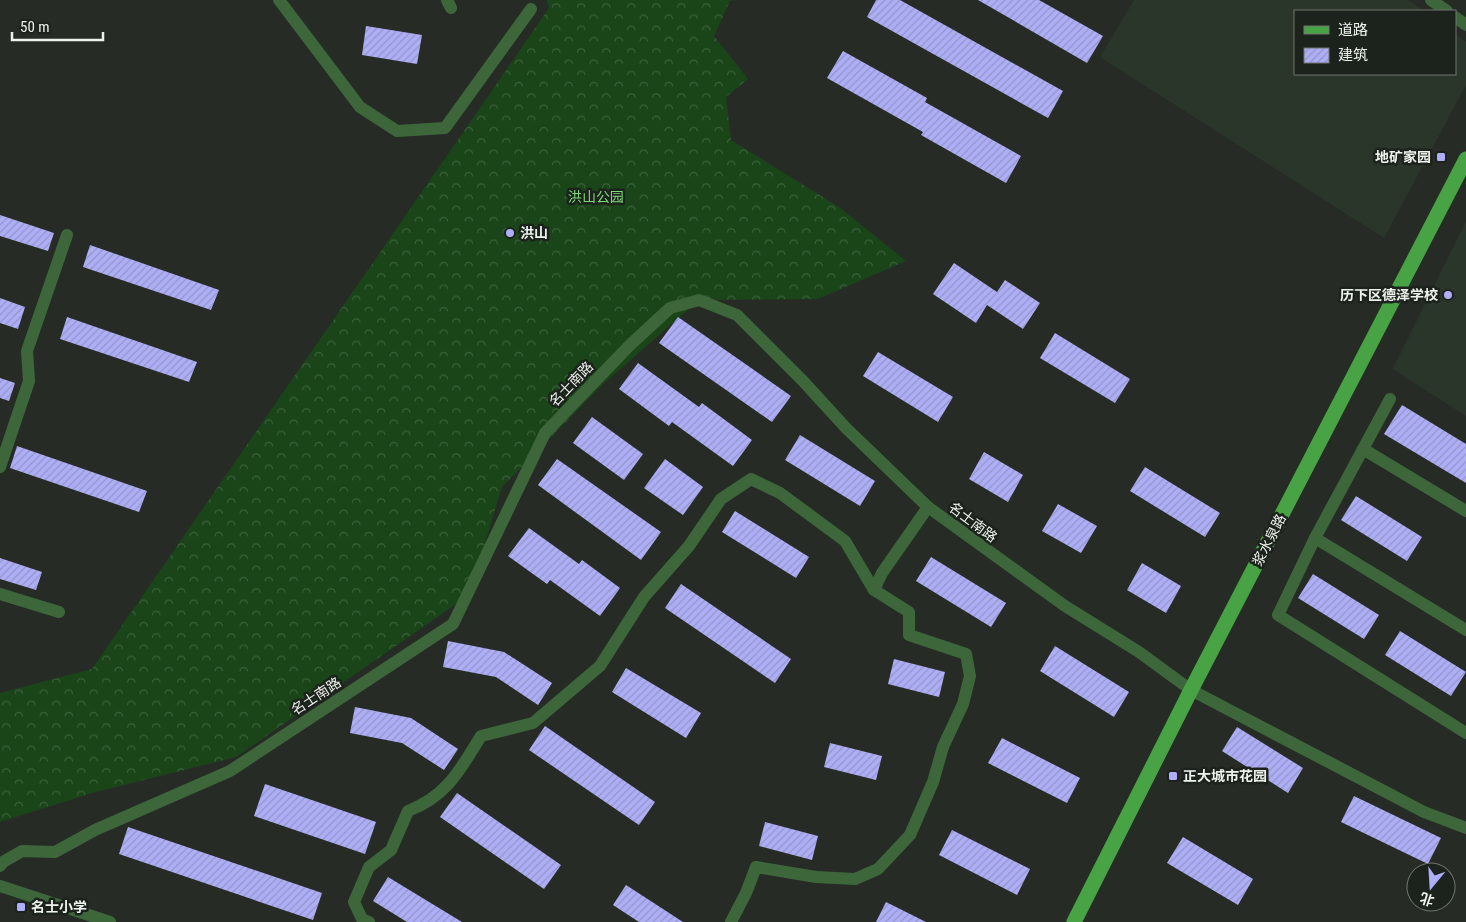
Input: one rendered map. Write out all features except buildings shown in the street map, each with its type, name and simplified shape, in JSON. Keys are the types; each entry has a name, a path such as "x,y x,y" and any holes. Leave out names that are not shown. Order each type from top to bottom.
{"main road":[{"name":"浆水泉路","path":"1074,922 1191,690 1466,160"}],"street":[{"path":"279,0 360,107 397,131 445,128 531,9"},
{"path":"1431,0 1446,10"},
{"path":"0,467 29,380 27,351 67,235"},
{"name":"名士南路","path":"0,866 22,850 55,852 95,830 230,771 452,624 545,433 630,345 670,308 699,300 737,315 803,380 846,428 928,507 1000,561 1065,606 1139,652 1191,690 1424,812 1466,828"},
{"path":"1390,399 1315,538 1278,616 1466,733"},
{"path":"1363,449 1466,511"},
{"path":"369,922 362,919 354,902 369,867 391,850 408,811 428,803 454,779 481,736 533,723 600,666 644,597 689,546 721,499 752,479 780,492 846,541 874,590 909,612 909,635 966,654 970,676 963,704 943,747 933,782 910,835 878,869 855,879 816,877 756,867 746,893 730,922"},
{"path":"874,590 882,573 928,507"},
{"path":"1315,538 1466,630"},
{"path":"0,594 59,612"},
{"path":"0,886 110,922"}],"shaded area":[{"path":"1134,0 1408,0 1422,10 1294,10 1294,75 1456,75 1456,35 1466,42 1466,85 1384,238 1100,57"},
{"name":"历下区德泽学校","path":"1466,221 1466,416 1393,369"}],"green space":[{"name":"洪山公园","path":"547,0 735,0 730,1 714,36 748,79 726,97 731,140 839,207 906,261 818,299 699,300 603,384 502,487 469,595 236,757 92,793 0,822 0,693 92,669 549,8"}],"place":[{"name":"地矿家园","path":"1441,157"},
{"name":"洪山","path":"510,233"},
{"name":"历下区德泽学校","path":"1448,295"},
{"name":"正大城市花园","path":"1173,776"},
{"name":"名士小学","path":"21,907"}]}
